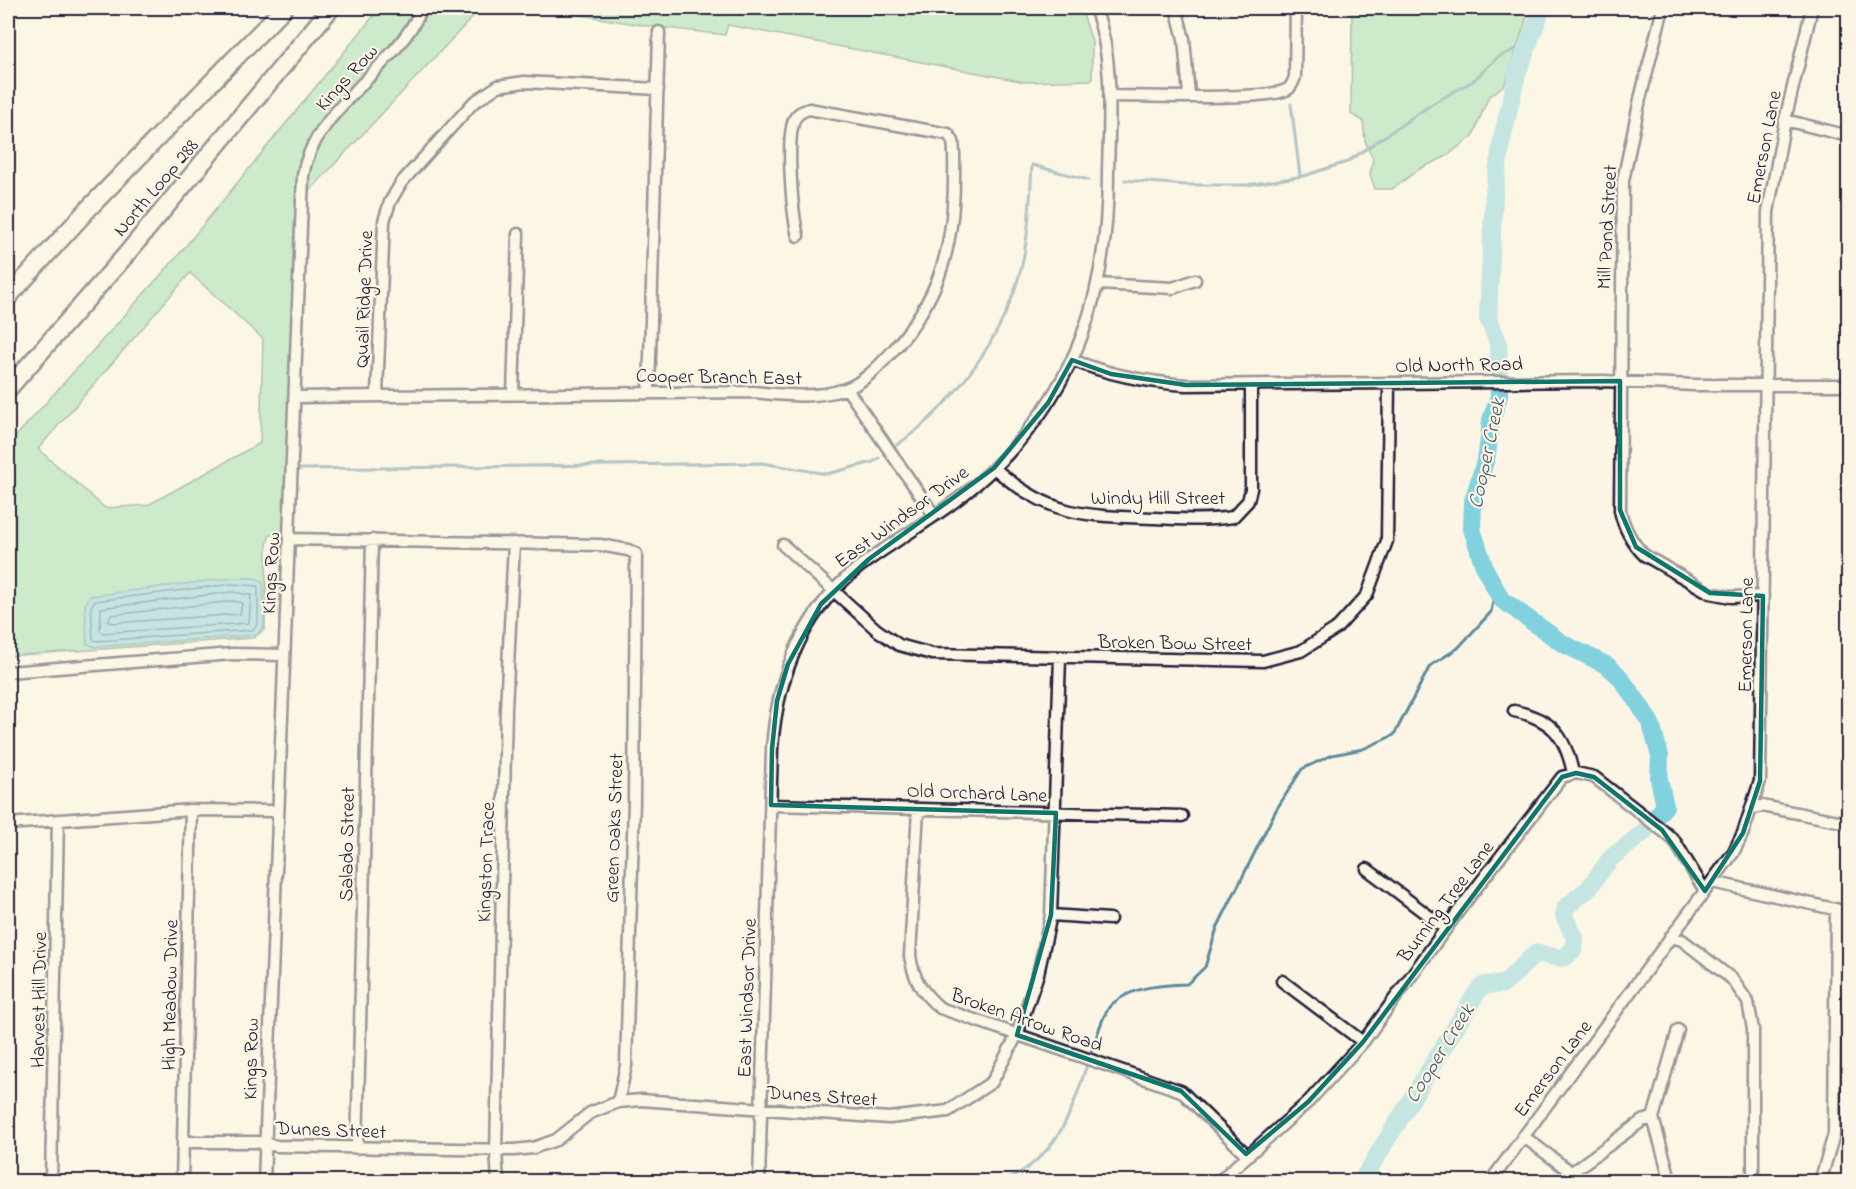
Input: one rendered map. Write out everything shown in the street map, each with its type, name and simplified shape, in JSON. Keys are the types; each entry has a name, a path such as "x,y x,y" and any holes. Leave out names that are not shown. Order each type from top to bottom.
{"highway":[{"name":"North Loop 288","path":"8,297 90,207 284,8"},
{"name":"North Loop 288","path":"8,389 132,248 331,8"}],"street":[{"name":"Kings Row","path":"264,1182 302,187 308,155 333,118 404,39 422,8"},
{"name":"East Windsor Drive","path":"759,1182 773,730 779,693 788,664 805,629 833,591 869,559 934,515 994,468 1025,434 1048,403 1072,360 1090,318 1107,225 1106,46 1095,8"},
{"path":"1176,8 1184,39 1189,95"},
{"path":"1108,96 1248,95 1288,88 1294,77 1296,8"},
{"name":"Mill Pond Street","path":"1663,8 1640,99 1623,181 1620,381 1621,519 1636,547 1644,555 1710,593 1731,597 1763,596"},
{"name":"Emerson Lane","path":"1490,1182 1733,853 1753,808 1760,782 1768,212 1785,120 1812,8"},
{"path":"649,393 659,32"},
{"name":"Quail Ridge Drive","path":"377,395 384,221 390,202 401,183 454,123 473,103 506,84 524,82 658,89"},
{"name":"Cooper Branch East","path":"295,397 754,392 799,397 847,389 879,366 908,333 926,307 941,275 950,244 954,207 955,152 953,141 948,134 809,109 801,112 795,119 793,132 791,194 798,236"},
{"path":"1785,120 1848,136"},
{"path":"513,394 518,234"},
{"path":"1098,284 1173,288 1195,280"},
{"name":"Old North Road","path":"1072,360 1097,370 1152,382 1251,385 1620,381 1848,385"},
{"name":"Broken Bow Street","path":"783,545 877,630 899,645 932,654 1263,661 1301,651 1337,628 1367,595 1387,541 1389,383"},
{"name":"Windy Hill Street","path":"994,468 1028,495 1068,512 1114,517 1233,517 1248,501 1251,489 1251,385"},
{"path":"847,389 934,515"},
{"path":"290,539 514,543"},
{"name":"Salado Street","path":"357,1148 372,540"},
{"name":"Green Oaks Street","path":"514,543 600,545 628,549 636,554 634,801 626,1066 618,1102"},
{"name":"Kingston Trace","path":"498,1182 496,1151 506,709 514,543"},
{"path":"8,672 232,654 284,655"},
{"name":"Dunes Street","path":"183,1142 496,1151 533,1148 556,1140 590,1113 618,1102 640,1100 889,1118 948,1111 992,1082 1017,1035 1038,974 1051,915 1056,813 1059,658"},
{"path":"1514,711 1537,716 1548,722 1566,748 1573,773 1598,780 1674,840 1705,891"},
{"name":"Burning Tree Lane","path":"1218,1182 1246,1154 1308,1102 1364,1042 1555,785 1562,777 1573,773"},
{"name":"Old Orchard Lane","path":"771,805 1182,816"},
{"path":"1753,808 1762,806 1848,823"},
{"name":"Broken Arrow Road","path":"918,809 910,956 913,975 923,994 940,1008 1181,1091 1246,1154"},
{"path":"8,824 191,810 278,812"},
{"name":"High Meadow Drive","path":"182,1182 191,810"},
{"name":"Harvest Hill Drive","path":"51,1182 58,820"},
{"path":"1367,869 1446,929"},
{"path":"1712,882 1848,912"},
{"path":"1820,1182 1834,1134 1836,909"},
{"path":"1051,915 1110,919"},
{"path":"1670,938 1682,940 1732,979 1748,1002 1753,1029 1753,1182"},
{"path":"1282,981 1364,1042"},
{"path":"1671,1182 1653,1118 1678,1030"},
{"path":"1572,1172 1642,1121 1653,1118"},
{"path":"1523,1136 1584,1182"}],"highlighted area":[{"path":"1072,360 1111,374 1186,385 1620,381 1620,510 1636,547 1710,593 1763,596 1760,781 1743,833 1705,891 1662,830 1594,777 1576,773 1562,777 1363,1042 1308,1102 1246,1154 1181,1091 1017,1035 1051,915 1056,813 771,805 772,749 777,701 788,664 821,604 869,559 994,468 1048,403"}],"green space":[{"path":"380,8 481,8 302,199 290,531 270,535 267,544 265,629 253,638 8,656 8,445 176,258","holes":["190,273 263,339 260,443 148,505 105,508 38,449"]},
{"path":"537,8 1081,8 1092,41 1092,80 1025,82 728,25 725,35 648,26"},
{"path":"1352,8 1530,8 1505,84 1488,98 1473,136 1445,157 1421,168 1392,189 1375,189 1370,175 1373,159 1365,141 1363,121 1351,114"}],"water":[{"path":"231,578 256,578 263,583 264,625 257,635 95,647 87,644 85,605 90,596"}],"waterway":[{"name":"Cooper Creek","path":"1361,1182 1479,989 1485,985 1504,984 1536,953 1560,958 1565,957 1574,949 1575,938 1564,916 1566,907 1588,889 1610,859 1643,833 1665,806 1659,779 1660,756 1651,724 1639,704 1618,675 1608,666 1562,643 1501,599 1485,569 1472,529 1473,501 1487,455 1491,420 1499,396 1498,342 1488,318 1494,192 1502,139 1517,74 1542,8"},
{"path":"1125,180 1185,185 1247,185 1304,176 1347,162 1432,104 1473,81 1498,57 1527,44"},
{"path":"1291,104 1300,176"},
{"path":"897,445 918,429 957,390 974,368 1002,320 1013,294 1024,256 1032,165 1089,180"},
{"path":"298,469 762,463 827,474 873,462 879,458"},
{"path":"1004,1182 1042,1155 1055,1139 1073,1104 1102,1021 1112,1004 1138,990 1187,984 1205,967 1217,928 1276,810 1302,769 1332,755 1363,749 1394,735 1430,666 1458,648 1491,612 1495,591"}]}
